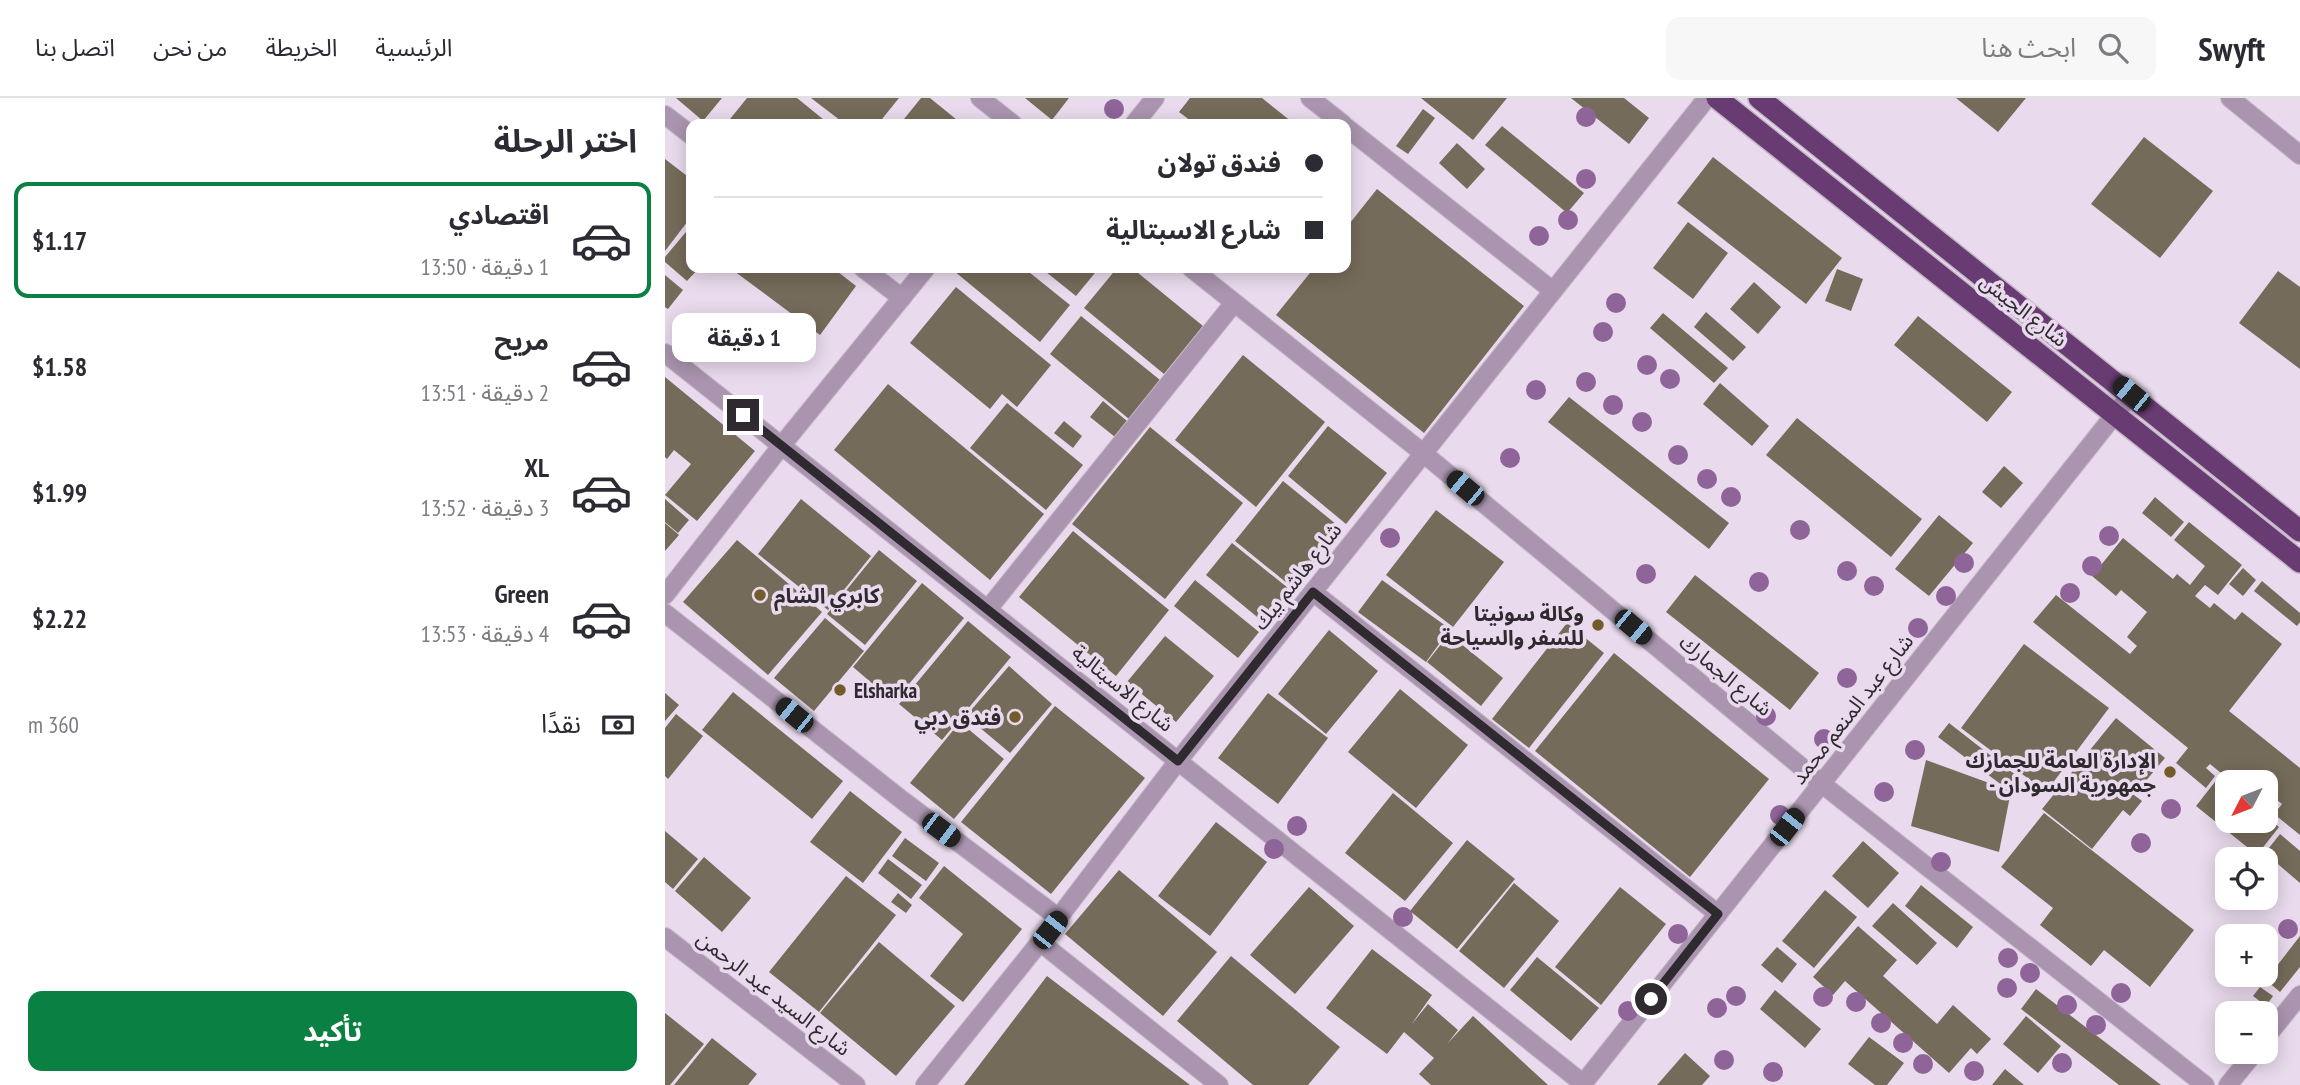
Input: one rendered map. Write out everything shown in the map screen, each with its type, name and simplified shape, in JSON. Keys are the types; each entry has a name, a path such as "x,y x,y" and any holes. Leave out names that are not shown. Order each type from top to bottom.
{"highway":[{"name":"شارع الجيش","path":"1717,98 2300,562"},
{"name":"شارع الجيش","path":"1759,98 2300,531"}],"street":[{"path":"980,98 1007,119"},
{"path":"1138,119 1155,98"},
{"path":"1310,98 1336,119"},
{"name":"شارع هاشم بيك","path":"925,1085 1059,918 1178,761 1707,98"},
{"path":"2230,98 2300,155"},
{"path":"665,115 686,131"},
{"path":"1351,131 1553,291"},
{"path":"870,273 902,298"},
{"path":"665,595 782,445 922,273"},
{"name":"شارع الجمارك","path":"1197,273 1423,453 1822,784 2205,1085"},
{"path":"988,610 1234,303"},
{"name":"شارع الاسبتالية","path":"665,353 1584,1084"},
{"name":"شارع عبد المنعم محمد","path":"1584,1084 2131,394"},
{"path":"1313,592 1718,914"},
{"path":"665,613 902,800 1059,918"},
{"name":"شارع السيد عبد الرحمن","path":"665,937 856,1085"},
{"path":"1040,942 1219,1085"},
{"path":"2278,1022 2300,995"},
{"path":"2228,1085 2245,1064"}],"building":[{"path":"676,98 722,98 705,119 701,119"},
{"path":"747,98 797,98 823,119 730,119"},
{"path":"811,98 899,98 882,119 838,119"},
{"path":"921,98 930,98 956,119 904,119"},
{"path":"1025,98 1069,98 1051,119"},
{"path":"1190,98 1262,98 1288,119 1188,119 1179,112"},
{"path":"1421,98 1507,98 1473,140"},
{"path":"1571,98 1624,98 1649,118 1629,144"},
{"path":"1956,98 2026,98 1998,132"},
{"path":"1423,109 1435,118 1408,154 1396,146"},
{"path":"1502,126 1584,193 1567,213 1485,145"},
{"path":"2144,137 2213,191 2160,258 2091,204"},
{"path":"1457,143 1485,169 1467,189 1439,163"},
{"path":"1713,157 1842,258 1806,304 1677,203"},
{"path":"665,159 686,175 686,224 665,251"},
{"path":"1377,189 1524,306 1424,433 1276,315 1310,273 1351,273 1351,222"},
{"path":"1688,222 1728,253 1693,299 1653,268"},
{"path":"686,232 686,273 694,273 687,281 665,262 665,257"},
{"path":"1837,269 1863,279 1851,311 1825,301"},
{"path":"2278,271 2300,287 2300,369 2239,323"},
{"path":"737,273 839,273 856,286 820,335"},
{"path":"956,273 1030,273 1070,305 1040,342"},
{"path":"1047,273 1095,273 1076,296"},
{"path":"1113,273 1138,273 1203,326 1164,374 1084,308"},
{"path":"665,275 683,290 668,309 665,307"},
{"path":"1754,282 1781,307 1758,334 1730,309"},
{"path":"956,287 1051,365 1017,407 1002,394 990,409 910,343"},
{"path":"1706,312 1746,347 1733,361 1694,327"},
{"path":"1663,313 1728,368 1714,383 1650,328"},
{"path":"1081,316 1160,380 1129,419 1050,354"},
{"path":"1918,316 2012,392 1987,422 1894,345"},
{"path":"1243,355 1325,422 1256,507 1175,440"},
{"path":"665,377 755,451 697,521 665,495 691,464 674,450 667,459 665,457"},
{"path":"1720,383 1769,426 1752,446 1703,404"},
{"path":"888,384 1044,514 990,580 834,450"},
{"path":"1569,397 1729,523 1709,549 1548,422"},
{"path":"1103,401 1127,421 1115,437 1090,417"},
{"path":"1007,403 1083,465 1046,510 970,448"},
{"path":"1797,418 1922,519 1891,557 1766,455"},
{"path":"1064,421 1082,436 1073,448 1054,433"},
{"path":"1328,426 1387,473 1346,524 1288,476"},
{"path":"1150,427 1243,503 1165,599 1072,524"},
{"path":"2004,466 2023,483 2001,508 1982,492"},
{"path":"1283,481 1342,529 1293,588 1235,541"},
{"path":"2155,497 2184,522 2171,537 2142,513"},
{"path":"665,499 689,520 678,533 665,522"},
{"path":"801,499 871,556 828,610 758,554"},
{"path":"1436,510 1504,562 1453,627 1386,575"},
{"path":"1939,515 1973,543 1929,596 1895,569"},
{"path":"2189,522 2242,565 2218,595 2205,585 2195,596 2210,608 2214,603 2235,620 2242,612 2282,644 2229,711 2300,768 2300,835 2279,818 2279,808 2282,804 2279,802 2279,770 2217,770 2210,764 2206,768 2215,776 2206,788 2176,763 2188,748 2033,622 2056,595 2130,654 2137,646 2127,637 2147,612 2121,590 2116,596 2092,576 2123,538 2173,579 2177,574 2190,585 2205,566 2174,540"},
{"path":"665,523 679,535 665,551"},
{"path":"1073,531 1169,610 1116,676 1019,597"},
{"path":"737,540 822,612 768,675 683,602"},
{"path":"1232,543 1293,592 1267,625 1206,575"},
{"path":"879,550 917,581 865,645 827,614"},
{"path":"2243,568 2256,580 2243,596 2229,584"},
{"path":"1695,575 1819,673 1790,710 1666,612"},
{"path":"1195,580 1259,632 1238,658 1174,606"},
{"path":"1382,580 1450,629 1426,662 1358,612"},
{"path":"2262,581 2300,613 2297,626 2254,591"},
{"path":"922,583 964,618 894,702 853,667"},
{"path":"825,618 864,651 814,711 774,678"},
{"path":"968,621 1011,657 942,740 899,704"},
{"path":"1567,623 1604,653 1529,748 1492,719"},
{"path":"1329,630 1378,671 1326,734 1278,694"},
{"path":"1449,634 1503,678 1481,706 1427,662"},
{"path":"1165,636 1214,676 1176,722 1127,682"},
{"path":"2024,644 2109,708 2046,792 1961,728"},
{"path":"1614,653 1769,779 1690,877 1535,751"},
{"path":"1009,666 1052,704 1010,753 966,716"},
{"path":"1400,689 1468,745 1416,808 1348,752"},
{"path":"733,692 843,781 812,819 702,730"},
{"path":"665,693 679,705 665,721"},
{"path":"1268,693 1328,738 1278,804 1218,758"},
{"path":"1055,706 1145,778 1051,894 961,822"},
{"path":"676,714 703,736 668,779 665,776 665,728"},
{"path":"2116,718 2165,758 2134,795 2142,801 2130,816 2123,810 2092,849 2042,809"},
{"path":"960,722 1004,759 954,819 910,783"},
{"path":"1949,723 2017,776 2007,789 1938,737"},
{"path":"1926,760 2011,791 1999,852 1911,826"},
{"path":"2215,782 2215,821 2196,806"},
{"path":"850,791 902,832 863,883 810,842"},
{"path":"1393,793 1453,843 1405,901 1345,853"},
{"path":"2044,813 2194,930 2150,987 2104,950 2091,966 2040,925 2053,908 2001,867"},
{"path":"1216,822 1267,862 1210,936 1158,896"},
{"path":"665,831 698,859 673,889 665,882"},
{"path":"2230,833 2274,833 2263,847 2247,847"},
{"path":"2280,834 2300,851 2300,883 2278,864 2278,847 2270,847"},
{"path":"905,838 939,863 926,881 892,856"},
{"path":"1467,840 1515,879 1457,949 1410,911"},
{"path":"1863,841 1899,873 1868,908 1832,876"},
{"path":"704,857 751,898 722,932 675,891"},
{"path":"888,859 922,885 911,899 878,873"},
{"path":"944,866 1022,929 963,1002 930,976 963,934 919,898"},
{"path":"1119,870 1217,952 1163,1016 1065,934"},
{"path":"846,876 896,915 819,1012 769,972"},
{"path":"1514,883 1559,921 1504,988 1459,951"},
{"path":"1921,885 1973,927 1957,948 1905,906"},
{"path":"1309,887 1354,926 1295,994 1250,955"},
{"path":"1620,887 1666,924 1601,1005 1555,967"},
{"path":"1825,890 1857,917 1814,968 1782,941"},
{"path":"898,893 912,905 906,913 891,902"},
{"path":"1893,903 1937,943 1917,965 1872,926"},
{"path":"1858,926 1897,960 1883,976 1937,1024 1953,1005 1991,1039 1977,1054 1971,1048 1949,1073 1845,981 1833,995 1813,977"},
{"path":"2300,936 2300,967 2280,992 2274,987 2278,987 2278,964"},
{"path":"879,942 955,1006 896,1076 820,1013"},
{"path":"1777,947 1797,964 1782,983 1761,965"},
{"path":"1372,949 1432,995 1411,1025 1428,1004 1458,1030 1447,1044 1473,1016 1548,1085 1431,1085 1419,1074 1434,1058 1404,1032 1387,1054 1326,1008"},
{"path":"1231,956 1340,1047 1308,1085 1253,1085 1177,1021"},
{"path":"1537,957 1599,1008 1571,1041 1510,990"},
{"path":"1047,976 1190,1085 964,1085"},
{"path":"2260,987 2273,996 2270,1001 2260,1001 2253,996"},
{"path":"2036,989 2161,1085 2119,1085 2021,1009"},
{"path":"1775,990 1821,1029 1805,1048 1760,1009"},
{"path":"665,1013 704,1044 670,1085 665,1085"},
{"path":"2026,1016 2061,1046 2038,1073 2003,1044"},
{"path":"1869,1037 1904,1063 1887,1085 1875,1085 1848,1064"},
{"path":"712,1038 757,1074 748,1085 674,1085"},
{"path":"1685,1053 1710,1076 1702,1085 1657,1085"},
{"path":"2005,1069 2024,1085 1992,1085"}],"place":[{"name":"كابري الشام","path":"760,595"},
{"name":"وكالة سونيتا للسفر والسياحة","path":"1598,625"},
{"name":"Elsharka","path":"840,690"},
{"name":"فندق دبي","path":"1015,717"},
{"name":"الإدارة العامة للجمارك - جمهورية السودان","path":"2170,772"}],"route":[{"path":"743,415 1178,761 1313,592 1718,914 1651,999"}]}
